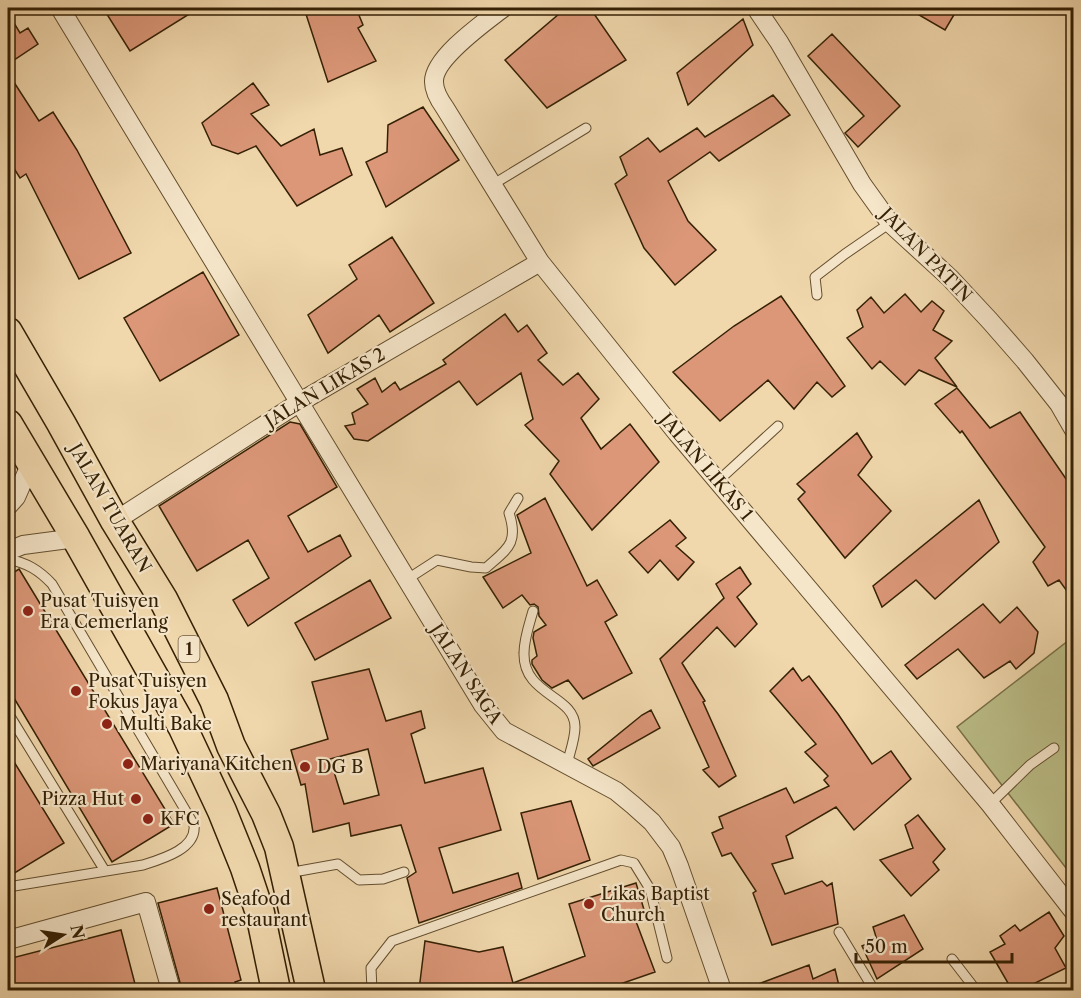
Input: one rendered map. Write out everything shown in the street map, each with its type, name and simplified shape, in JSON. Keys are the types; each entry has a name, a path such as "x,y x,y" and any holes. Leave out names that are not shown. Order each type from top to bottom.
{"main road":[{"name":"JALAN TUARAN","path":"8,332 115,521 163,599 214,700 231,746 266,814 279,847 311,990"},
{"path":"8,424 76,538 183,728 222,811 260,913 276,990"}],"street":[{"name":"JALAN SAGA","path":"60,8 300,402 405,580 483,705 504,731 522,743 567,764 624,798 652,822 671,847 679,866 722,990"},
{"name":"JALAN LIKAS 1","path":"503,8 451,52 435,72 434,83 437,95 540,262 636,384 990,804 1074,912"},
{"name":"JALAN PATIN","path":"756,8 779,42 862,184 890,223 950,278 990,321 1059,404 1074,430"},
{"name":"JALAN LIKAS 2","path":"115,521 300,402 540,262"},
{"path":"8,506 16,497 31,463"},
{"path":"8,551 23,545 76,538"},
{"path":"8,940 146,902 166,990"}],"lane":[{"path":"492,185 586,128"},
{"path":"816,295 814,277 890,223"},
{"path":"717,481 778,426"},
{"path":"405,580 437,560 486,568 509,548 513,526 509,513 518,498"},
{"path":"8,559 23,562 40,571 52,584 194,825 195,832 191,841 165,858 143,865 8,887"},
{"path":"533,611 524,654 527,671 534,684 565,705 572,716 575,726 567,764"},
{"path":"8,713 105,871"},
{"path":"990,804 1030,765 1054,748"},
{"path":"372,990 371,968 392,941 621,860 634,863 650,889 667,958"},
{"path":"285,874 338,864 360,880 383,879 404,872"},
{"path":"839,932 874,990"},
{"path":"952,959 976,990"}],"green space":[{"path":"1073,637 1073,863 1066,868 957,727"}],"building":[{"path":"103,8 199,8 130,51"},
{"path":"304,8 356,8 363,25 358,28 376,61 328,82"},
{"path":"566,8 590,8 626,60 547,108 505,60"},
{"path":"907,8 958,8 945,30"},
{"path":"8,13 20,33 28,28 38,44 8,64"},
{"path":"743,19 753,45 688,105 677,73"},
{"path":"832,34 900,106 858,147 845,133 864,116 808,56"},
{"path":"8,73 39,121 53,112 77,150 131,253 79,279 26,174 20,178 8,159"},
{"path":"253,83 269,105 251,114 281,146 314,129 320,155 342,148 352,175 297,206 256,146 238,154 212,145 202,123"},
{"path":"773,95 790,115 719,161 710,152 668,181 688,221 716,250 675,285 644,248 615,184 627,175 620,157 648,138 660,152 697,128 705,137"},
{"path":"423,107 459,160 386,207 366,162 387,152 388,125"},
{"path":"392,237 434,303 390,332 379,315 328,353 308,315 357,279 349,265"},
{"path":"203,272 239,335 160,381 124,318"},
{"path":"905,294 921,312 932,301 944,311 933,330 952,341 935,358 957,387 919,370 905,385 880,361 872,369 847,338 863,327 857,310 871,297 884,313"},
{"path":"781,296 845,386 832,397 817,382 794,409 768,380 720,421 673,372 734,326"},
{"path":"505,314 518,332 527,325 547,353 538,360 563,385 578,373 599,399 581,418 601,449 630,424 659,462 592,530 550,474 559,461 525,425 533,419 521,373 477,405 459,381 368,441 354,439 345,426 355,424 352,413 368,404 357,389 375,378 382,392 395,382 400,390 446,364 443,360"},
{"path":"957,388 990,428 1020,412 1073,489 1074,601 1059,580 1048,586 1033,562 1045,547 962,431 960,433 935,404"},
{"path":"290,422 300,424 337,487 288,516 308,552 340,535 351,556 248,626 233,600 269,578 248,540 197,571 159,506"},
{"path":"857,433 872,457 858,475 891,511 845,558 798,499 805,492 797,484"},
{"path":"545,498 587,586 597,580 617,615 605,622 632,673 583,699 568,680 552,688 542,680 532,664 532,660 537,656 534,632 546,625 539,616 538,607 534,604 530,605 522,595 503,608 483,577 531,553 517,515"},
{"path":"979,500 999,542 935,599 916,580 882,607 873,586"},
{"path":"670,520 686,538 676,546 694,562 678,580 660,560 648,573 629,552"},
{"path":"740,567 751,584 737,597 757,624 735,647 717,627 682,663 705,701 703,702 736,776 719,787 703,770 709,767 660,659 724,598 716,584"},
{"path":"19,569 174,824 112,862 8,688 8,576"},
{"path":"370,580 391,618 315,660 295,623"},
{"path":"983,604 1000,623 1017,607 1038,632 1034,653 1016,669 1010,661 984,678 958,649 917,679 905,665"},
{"path":"793,668 802,681 809,676 872,764 891,751 911,779 854,830 836,807 786,836 793,858 772,864 785,894 822,881 827,886 832,883 838,924 772,945 753,893 756,891 731,853 722,856 712,833 723,828 719,817 786,788 794,803 829,786 824,780 828,776 805,752 816,744 770,691"},
{"path":"369,669 386,721 421,711 425,728 411,734 425,783 483,768 501,830 439,848 453,893 518,873 522,888 419,923 407,878 416,872 401,825 351,836 349,823 313,832 305,784 301,785 291,750 328,739 312,682","holes":["368,749 379,795 344,804 330,759"]},
{"path":"651,710 660,728 593,766 588,759"},
{"path":"8,752 64,843 8,877"},
{"path":"571,801 590,860 538,879 521,813"},
{"path":"918,815 945,849 933,862 939,870 911,896 880,860 913,848 905,825"},
{"path":"636,883 645,913 634,916 655,972 603,990 419,990 425,941 479,952 503,947 513,983 585,956 569,904"},
{"path":"217,888 241,980 235,982 237,990 182,990 158,903"},
{"path":"1049,912 1064,936 1055,948 1066,968 1021,990 1012,990 990,952 1005,944 1000,936 1015,925 1020,931"},
{"path":"904,915 923,949 877,979 862,946 877,940 873,927"},
{"path":"121,930 135,984 109,990 8,990 8,959"},
{"path":"809,965 813,979 835,969 840,990 745,990 745,989"}],"place":[{"name":"Pusat Tuisyen Era Cemerlang","path":"28,611"},
{"name":"Pusat Tuisyen Fokus Jaya","path":"76,691"},
{"name":"Multi Bake","path":"107,724"},
{"name":"Mariyana Kitchen","path":"128,764"},
{"name":"DG B","path":"305,767"},
{"name":"Pizza Hut","path":"136,799"},
{"name":"KFC","path":"148,819"},
{"name":"Likas Baptist Church","path":"589,904"},
{"name":"Seafood restaurant","path":"209,909"}]}
